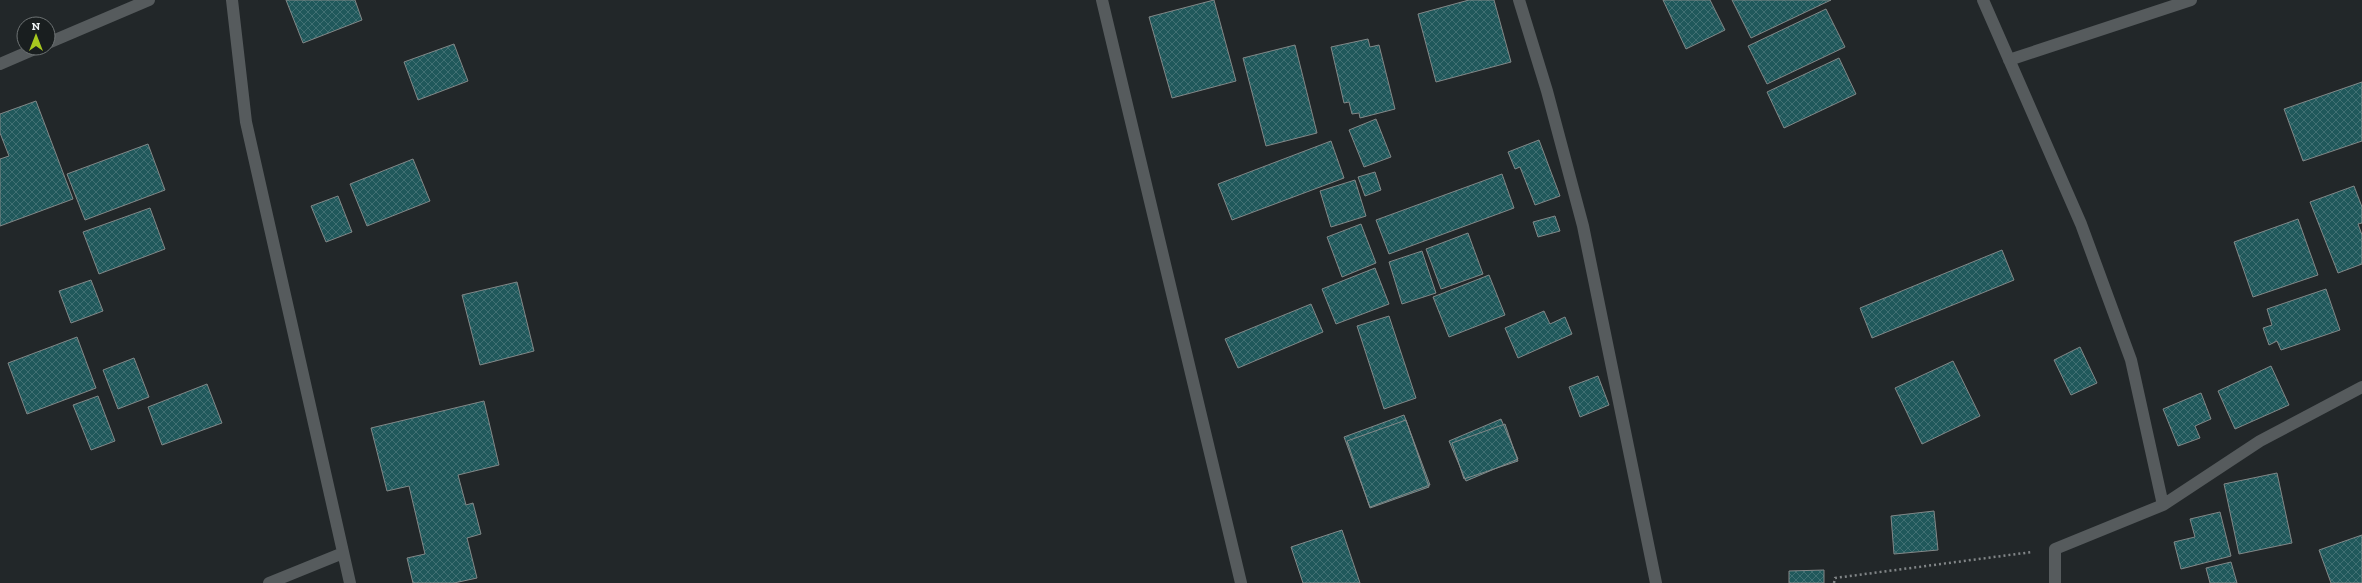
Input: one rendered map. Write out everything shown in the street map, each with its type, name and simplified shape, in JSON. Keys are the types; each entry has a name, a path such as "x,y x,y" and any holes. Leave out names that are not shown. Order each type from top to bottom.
{"street":[{"path":"56,40 149,0"},
{"path":"232,0 246,122 350,583"},
{"path":"1102,0 1241,583"},
{"path":"1519,0 1547,91 1583,226 1656,583"},
{"path":"1983,0 2081,224 2131,360 2163,504"},
{"path":"2010,60 2191,0"},
{"path":"0,64 18,56"},
{"path":"2055,583 2055,549 2163,504 2260,441 2362,387"},
{"path":"269,583 344,553"}],"path":[{"path":"1834,583 1835,578 2055,549"}],"building":[{"path":"286,0 355,0 362,20 303,43"},
{"path":"1214,0 1236,81 1172,98 1149,17"},
{"path":"1469,0 1494,0 1511,62 1436,82 1418,14"},
{"path":"1663,0 1710,0 1725,30 1686,49"},
{"path":"1732,0 1831,0 1751,38"},
{"path":"1826,9 1845,47 1767,84 1748,46"},
{"path":"1368,39 1370,47 1379,45 1395,109 1360,118 1359,113 1352,114 1349,102 1344,103 1331,47"},
{"path":"454,44 468,81 418,100 404,62"},
{"path":"1295,45 1317,133 1266,146 1243,58"},
{"path":"1839,58 1856,94 1784,128 1767,92"},
{"path":"2362,82 2362,141 2303,161 2284,109"},
{"path":"36,101 73,199 0,226 0,159 9,156 0,133 0,114"},
{"path":"1376,119 1391,157 1364,167 1349,130"},
{"path":"1539,140 1560,196 1535,205 1520,167 1515,169 1508,152"},
{"path":"1331,141 1344,178 1232,220 1218,184"},
{"path":"148,144 165,190 85,220 67,174"},
{"path":"413,159 430,201 367,226 350,184"},
{"path":"1375,172 1381,190 1365,196 1358,177"},
{"path":"1502,174 1514,208 1389,254 1376,220"},
{"path":"1355,180 1366,216 1331,227 1320,191"},
{"path":"2354,186 2362,207 2362,223 2358,224 2362,235 2362,264 2338,273 2310,202"},
{"path":"338,196 352,232 326,242 311,206"},
{"path":"150,208 165,249 99,274 83,232"},
{"path":"1555,216 1560,231 1538,237 1533,222"},
{"path":"2298,219 2318,275 2253,297 2234,242"},
{"path":"1361,224 1376,263 1342,277 1327,237"},
{"path":"1468,233 1483,274 1441,289 1426,249"},
{"path":"2002,250 2014,280 1872,338 1860,308"},
{"path":"1422,251 1436,293 1402,304 1389,262"},
{"path":"1375,268 1389,304 1336,324 1322,289"},
{"path":"1489,275 1505,315 1449,337 1433,297"},
{"path":"91,280 103,311 71,323 59,291"},
{"path":"517,282 534,351 480,365 462,295"},
{"path":"2326,289 2340,330 2281,350 2277,341 2269,345 2263,328 2272,325 2267,309"},
{"path":"1311,304 1323,332 1238,368 1225,339"},
{"path":"1544,311 1550,324 1565,317 1572,334 1518,358 1505,328"},
{"path":"1389,316 1416,398 1384,409 1357,326"},
{"path":"77,337 96,388 27,414 8,363"},
{"path":"2080,347 2097,383 2071,395 2054,360"},
{"path":"134,358 149,397 118,409 103,370"},
{"path":"1953,361 1980,416 1922,444 1895,388"},
{"path":"2271,366 2289,405 2235,429 2218,391"},
{"path":"1598,376 1609,405 1580,417 1569,387"},
{"path":"207,384 222,423 162,445 148,407"},
{"path":"2201,393 2211,419 2195,426 2200,438 2178,446 2163,409"},
{"path":"98,396 115,441 91,450 73,405"},
{"path":"484,401 499,465 458,475 466,505 473,503 481,534 467,538 477,578 454,583 413,583 407,558 425,554 409,486 387,491 371,428"},
{"path":"1404,415 1430,485 1370,507 1344,437"},
{"path":"1501,419 1518,459 1466,481 1449,441"},
{"path":"1406,420 1429,487 1370,508 1347,441"},
{"path":"1505,424 1518,461 1464,479 1452,443"},
{"path":"2277,473 2292,543 2239,554 2224,484"},
{"path":"1934,511 1938,550 1894,554 1891,516"},
{"path":"2220,512 2231,556 2181,569 2174,542 2195,537 2190,519"},
{"path":"1342,530 1360,583 1303,583 1291,547"},
{"path":"2362,535 2362,583 2331,583 2319,550"},
{"path":"2231,562 2237,583 2210,583 2206,568"},
{"path":"1824,570 1824,583 1789,583 1789,571"}]}
